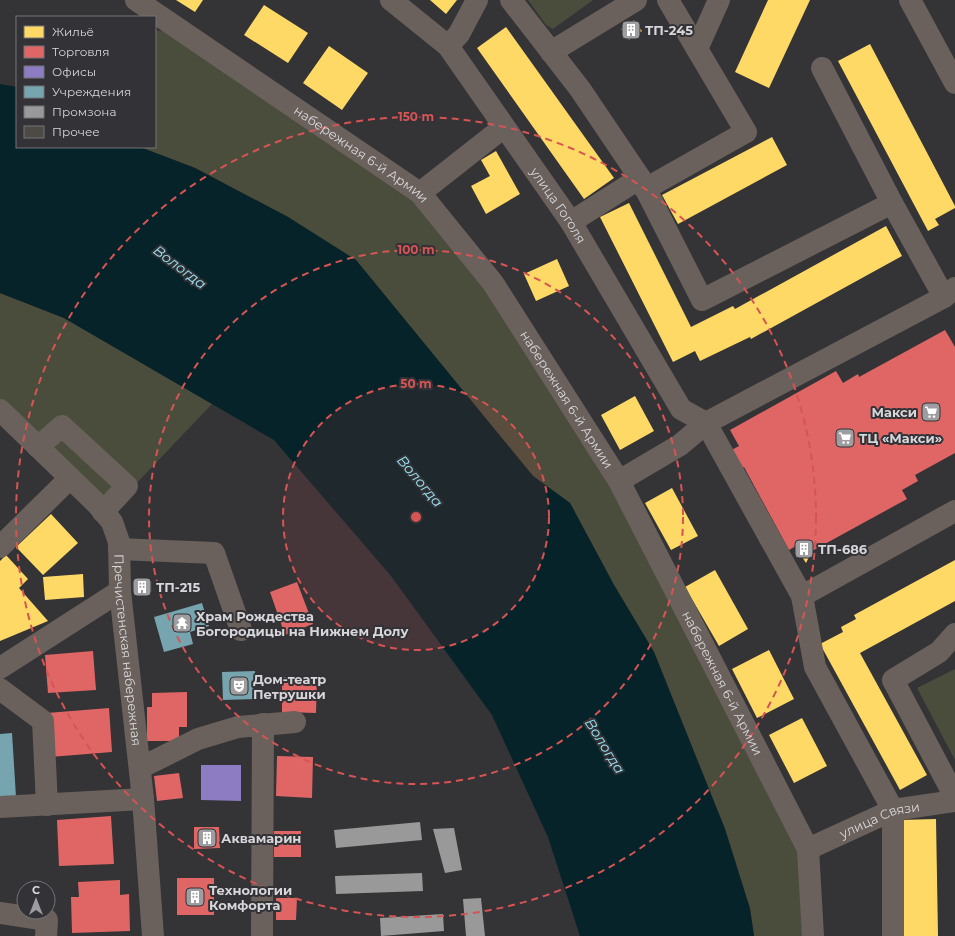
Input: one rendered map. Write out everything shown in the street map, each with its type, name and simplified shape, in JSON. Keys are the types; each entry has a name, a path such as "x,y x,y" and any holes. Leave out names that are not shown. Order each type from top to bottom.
{"street":[{"name":"набережная 6-й Армии","path":"136,0 420,193 493,283 619,482 808,849 813,936"},
{"name":"улица Гоголя","path":"391,0 448,46 571,222 681,409 706,423"},
{"path":"448,46 459,34 477,0"},
{"path":"511,0 580,89 642,183 702,300 892,203"},
{"path":"551,52 636,0"},
{"path":"571,222 642,183 746,132 668,0"},
{"path":"696,49 719,0"},
{"path":"912,0 955,83"},
{"path":"619,482 680,445 706,423 949,292 892,203 822,68"},
{"path":"420,193 504,127"},
{"name":"Пречистенская набережная","path":"0,410 70,478 112,522 119,549 120,592 143,799 153,936"},
{"path":"706,423 802,596 814,667 893,810 893,936"},
{"path":"38,447 62,426 126,486 104,512"},
{"path":"0,547 70,478"},
{"path":"802,596 955,511"},
{"path":"119,549 214,553 241,630"},
{"path":"0,668 120,592"},
{"path":"955,634 939,652 893,680 955,797"},
{"path":"0,689 43,722 47,805"},
{"path":"140,768 198,739 238,727 294,722"},
{"path":"262,936 263,724"},
{"path":"0,807 143,799"},
{"name":"улица Связи","path":"808,849 893,810 955,801"},
{"path":"0,913 47,920 46,936"}],"green space":[{"path":"528,0 593,0 553,29 546,25"},
{"path":"156,30 167,32 414,200 487,289 614,484 800,851 806,936 754,936 750,908 725,829 654,652 614,585 570,503 533,476 356,260 288,217 195,168 143,148 156,148"},
{"path":"0,293 64,318 212,404 132,488 103,498 0,401"},
{"path":"955,669 955,760 917,688"}],"water":[{"name":"Вологда","path":"0,84 16,87 16,148 143,148 195,168 288,217 356,260 533,476 570,503 614,585 654,652 725,829 750,909 754,936 580,936 548,837 492,715 391,576 274,440 64,318 0,293"}],"building: Жильё":[{"path":"176,0 203,0 195,12"},
{"path":"430,0 457,0 446,14"},
{"path":"768,0 810,0 769,88 735,72"},
{"path":"264,5 308,33 288,63 244,35"},
{"name":"ТП-245","path":"634,20 642,31 629,40 621,29"},
{"path":"506,27 614,178 584,199 477,48"},
{"path":"870,44 955,206 955,208 935,219 939,225 928,231 838,61"},
{"path":"329,46 368,73 342,110 303,83"},
{"path":"772,137 787,165 678,224 662,195"},
{"path":"496,151 520,194 486,214 471,186 490,176 481,160"},
{"path":"629,203 691,327 733,306 735,309 886,226 902,256 751,339 750,337 700,361 695,351 673,362 600,217"},
{"path":"557,259 569,286 536,301 524,274"},
{"path":"635,396 654,431 620,450 601,415"},
{"path":"672,488 698,536 671,550 645,503"},
{"path":"51,514 78,543 43,575 16,547"},
{"name":"ТП-686","path":"806,540 812,551 806,563 795,546"},
{"path":"6,555 28,579 19,588 48,621 0,641 0,561"},
{"path":"955,560 955,601 860,653 927,775 900,790 820,644 843,632 841,627 856,619 854,615"},
{"path":"715,570 748,629 719,646 685,587"},
{"path":"83,574 84,597 45,600 43,577"},
{"path":"769,650 794,699 757,718 732,669"},
{"path":"802,718 827,766 794,783 769,735"},
{"path":"936,819 938,936 902,936 900,820"}],"building: Торговля":[{"name":"ТЦ «Макси»","path":"945,330 955,347 955,453 915,475 918,481 902,490 907,499 812,551 806,540 789,550 744,467 738,470 728,452 739,446 730,430 836,371 843,383 858,374 859,377"},
{"path":"297,582 313,624 285,635 270,592"},
{"path":"93,651 96,690 48,693 45,655"},
{"path":"282,677 317,678 316,713 282,712"},
{"path":"187,692 187,727 179,727 179,741 147,741 147,707 152,707 152,693"},
{"path":"109,708 112,752 50,757 47,713"},
{"path":"277,756 313,757 312,798 276,796"},
{"path":"179,773 183,798 157,801 154,776"},
{"path":"111,816 114,864 59,866 57,820"},
{"name":"Аквамарин","path":"194,827 219,827 220,848 194,849"},
{"path":"274,831 301,831 301,857 274,857"},
{"name":"Технологии Комфорта","path":"177,878 214,878 214,915 177,915"},
{"path":"120,880 120,895 129,894 130,931 72,933 71,897 79,897 78,882"},
{"path":"276,898 297,898 296,920 276,920"}],"building: Офисы":[{"name":"Аквамарин","path":"201,765 241,765 241,801 201,800"}],"building: Учреждения":[{"path":"202,603 209,626 190,632 193,644 164,652 154,617"},
{"name":"Дом-театр Петрушки","path":"255,671 256,699 223,700 222,672"},
{"path":"12,733 16,797 0,798 0,734"}],"building: Промзона":[{"path":"420,822 422,840 336,848 334,830"},
{"path":"454,828 462,870 445,873 433,829"},
{"path":"422,873 423,891 336,894 335,876"},
{"path":"481,898 485,936 466,936 463,899"},
{"path":"443,914 444,931 381,936 380,918"}],"building: Прочее":[{"name":"ТП-215","path":"132,581 152,581 152,592 133,593"}],"place":[{"name":"ТП-245","path":"631,30"},
{"name":"Макси","path":"931,412"},
{"name":"ТЦ «Макси»","path":"845,438"},
{"name":"ТП-686","path":"804,549"},
{"name":"ТП-215","path":"142,587"},
{"name":"Храм Рождества Богородицы на Нижнем Долу","path":"182,623"},
{"name":"Дом-театр Петрушки","path":"239,686"},
{"name":"Аквамарин","path":"207,838"},
{"name":"Технологии Комфорта","path":"195,897"}]}
